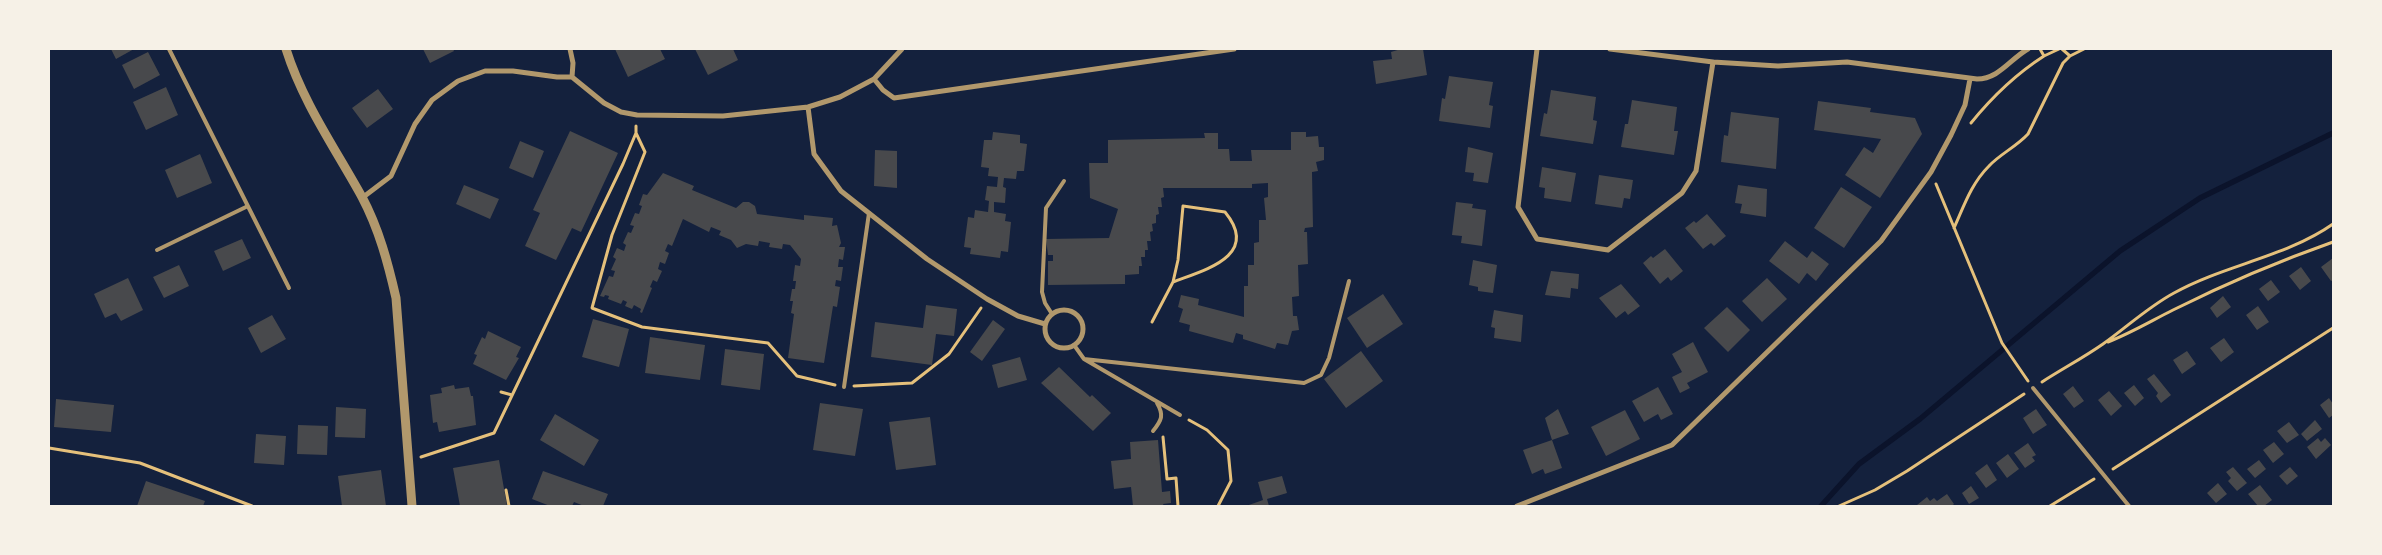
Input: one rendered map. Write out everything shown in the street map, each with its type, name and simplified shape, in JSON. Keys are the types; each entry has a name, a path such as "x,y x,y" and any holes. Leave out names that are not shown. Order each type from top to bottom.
{"street":[{"path":"286,49 293,72 321,129 362,198 378,232 396,298 412,506"},
{"path":"570,49 573,64 572,77"},
{"path":"362,198 391,176 423,112 443,90 458,81 491,71 572,77 604,103 621,112 637,115 723,116 808,107 840,97 874,79 902,49"},
{"path":"874,79 883,90 894,98 1234,49"},
{"path":"1537,49 1518,207 1537,239 1608,250 1682,193 1696,171 1713,62"},
{"path":"1610,49 1713,62 1778,66 1847,62 1984,79 1995,75 2028,49"},
{"path":"1517,506 1672,446 1880,241 1931,172 1951,136 1966,106 1970,78"},
{"path":"808,107 814,154 841,191 928,259 987,299 1018,316 1045,324"},
{"path":"1062,310 1077,315 1083,328 1079,340 1074,345 1060,347 1052,344 1045,331 1045,324 1052,314 1062,310"}],"lane":[{"path":"170,49 289,288"},
{"path":"1052,314 1045,304 1042,292 1046,208 1064,181"},
{"path":"157,250 248,206"},
{"path":"844,387 869,213"},
{"path":"1084,359 1304,383 1321,374 1329,358 1349,281"},
{"path":"1074,345 1084,359 1180,416"},
{"path":"2033,388 2129,506"},
{"path":"1153,431 1161,421 1162,412 1155,401"}],"path":[{"path":"2040,49 2044,56"},
{"path":"1951,136 1964,131 1986,104 2028,66 2044,56 2061,49 2070,56"},
{"path":"1954,228 1973,186 1989,166 2019,144 2028,134 2063,63 2070,56 2084,49"},
{"path":"409,461 494,434 636,134 637,115"},
{"path":"636,134 645,152 612,235 592,308 642,326 768,343 797,376 844,387 912,383 949,354 987,299"},
{"path":"1931,172 2002,343 2033,388"},
{"path":"1152,322 1173,282 1178,260 1182,206 1226,212 1234,223 1236,235 1234,249 1216,266 1173,282"},
{"path":"1839,506 1907,471 2102,344 2137,317 2173,293 2217,273 2317,236 2333,224"},
{"path":"2102,344 2138,330 2200,298 2333,242"},
{"path":"2050,506 2094,479 2104,475 2333,328"},
{"path":"500,392 512,395"},
{"path":"1180,416 1207,430 1228,450 1231,481 1218,506"},
{"path":"1161,421 1167,479 1176,478 1178,506"},
{"path":"49,448 140,463 252,506"},
{"path":"506,490 509,506"}],"building":[{"path":"111,49 134,49 116,59"},
{"path":"423,49 453,49 454,51 430,63"},
{"path":"615,49 660,49 665,59 628,77"},
{"path":"695,49 733,49 738,60 708,75"},
{"path":"1401,49 1423,49 1427,75 1376,84 1373,61 1392,59 1391,52"},
{"path":"148,52 160,75 134,89 122,65"},
{"path":"1449,76 1493,82 1489,105 1493,106 1490,128 1439,121 1442,98 1445,99"},
{"path":"166,87 178,115 146,130 133,102"},
{"path":"378,89 393,109 367,128 352,108"},
{"path":"1551,90 1596,97 1593,120 1597,121 1593,144 1540,136 1544,113 1547,114"},
{"path":"1632,100 1677,107 1674,131 1678,131 1674,155 1621,147 1625,124 1628,124"},
{"path":"1818,101 1871,108 1870,112 1915,118 1922,134 1880,198 1845,175 1864,147 1873,153 1881,139 1814,130"},
{"path":"1731,112 1779,118 1776,169 1721,162 1724,135 1728,136"},
{"path":"570,131 618,153 581,232 572,228 556,260 525,246 540,213 533,210"},
{"path":"993,132 1020,135 1020,143 1027,144 1024,171 1017,171 1016,179 1004,178 1003,187 1006,188 1005,203 994,202 994,212 1006,214 1005,221 1011,222 1008,252 1001,251 1000,258 970,254 971,248 964,247 968,217 974,218 975,210 988,212 989,201 985,200 987,186 997,187 998,177 988,176 989,168 981,167 984,140 992,140"},
{"path":"1291,132 1306,132 1306,137 1318,136 1319,147 1324,147 1324,160 1316,162 1318,171 1312,172 1313,227 1305,228 1304,232 1307,232 1308,264 1298,265 1299,296 1292,297 1293,316 1297,316 1299,330 1292,331 1288,345 1277,343 1275,349 1243,339 1243,335 1236,333 1233,343 1189,331 1190,325 1179,322 1183,309 1178,307 1181,295 1199,299 1198,305 1244,317 1244,286 1248,286 1248,265 1254,265 1254,243 1259,242 1259,220 1266,220 1264,198 1268,197 1268,183 1252,184 1252,188 1163,188 1162,207 1158,207 1159,214 1156,215 1156,223 1152,224 1153,231 1150,232 1151,241 1147,241 1148,250 1145,250 1145,257 1141,257 1142,266 1139,266 1139,274 1125,275 1125,284 1048,285 1048,261 1053,261 1053,255 1048,255 1046,239 1109,238 1118,209 1090,198 1089,163 1108,163 1108,140 1205,138 1204,133 1218,133 1218,149 1229,149 1230,161 1252,161 1251,150 1291,150"},
{"path":"520,141 544,151 533,178 509,168"},
{"path":"1468,147 1493,153 1488,183 1473,181 1474,173 1465,172"},
{"path":"875,150 897,151 897,188 874,186"},
{"path":"200,154 212,183 177,198 165,170"},
{"path":"1542,167 1576,173 1571,202 1544,198 1545,188 1539,187"},
{"path":"663,173 694,186 692,190 736,208 743,202 749,202 755,206 757,214 804,220 804,215 833,218 832,226 837,225 841,243 839,247 845,247 843,260 839,259 838,267 843,267 841,281 836,280 835,286 840,287 837,307 833,306 824,363 788,358 794,314 791,313 793,301 790,301 792,289 795,289 796,281 793,281 795,265 800,266 801,259 790,245 783,244 782,249 769,247 770,243 759,241 758,246 746,244 737,248 731,240 719,235 721,231 711,227 709,232 683,219 672,246 668,244 665,251 669,253 665,264 660,262 658,269 662,271 657,282 653,280 650,287 652,288 642,313 640,312 641,309 634,305 632,309 625,306 627,302 623,300 621,304 608,299 609,296 600,296 609,276 613,277 615,271 611,270 616,259 613,257 617,248 624,251 626,245 623,243 628,232 631,233 634,226 630,225 635,213 639,214 642,206 639,205 643,194 647,195"},
{"path":"1599,175 1633,180 1630,199 1624,198 1622,208 1595,204"},
{"path":"464,185 499,199 490,219 456,204"},
{"path":"1738,185 1767,189 1766,217 1740,213 1742,204 1735,203"},
{"path":"1841,187 1872,207 1844,248 1814,228"},
{"path":"1456,202 1473,204 1472,208 1486,210 1482,246 1461,243 1462,236 1452,235"},
{"path":"1707,214 1726,236 1714,246 1711,243 1703,249 1685,228 1694,221 1696,223"},
{"path":"242,239 251,258 223,271 214,251"},
{"path":"1785,241 1807,258 1812,251 1829,264 1816,281 1807,273 1799,284 1769,261"},
{"path":"1665,249 1683,271 1671,281 1668,277 1660,284 1643,263 1651,256 1653,258"},
{"path":"2333,258 2333,280 2331,281 2321,267"},
{"path":"1473,260 1497,265 1493,293 1478,291 1478,287 1469,285"},
{"path":"179,265 189,286 164,298 153,277"},
{"path":"2301,267 2311,281 2300,290 2289,276"},
{"path":"1551,271 1579,274 1578,289 1571,288 1570,298 1545,295"},
{"path":"128,278 143,310 121,321 116,313 105,318 94,294"},
{"path":"1767,278 1787,299 1762,322 1742,301"},
{"path":"2271,280 2280,292 2268,301 2259,289"},
{"path":"1621,284 1640,306 1628,315 1625,311 1616,318 1599,298"},
{"path":"1383,294 1403,324 1367,348 1347,318"},
{"path":"2223,296 2231,307 2217,318 2210,308"},
{"path":"926,305 957,309 954,336 936,334 932,365 871,357 875,322 923,328"},
{"path":"2258,306 2269,322 2257,330 2246,315"},
{"path":"1727,307 1750,330 1728,352 1704,328"},
{"path":"1494,310 1523,315 1521,342 1494,338 1495,328 1491,327"},
{"path":"272,315 286,339 261,353 248,328"},
{"path":"593,319 629,329 619,367 582,357"},
{"path":"993,320 1005,329 982,361 970,352"},
{"path":"488,331 521,347 516,357 519,358 506,380 473,364 477,355 474,354 482,337 485,339"},
{"path":"650,337 705,345 700,380 645,373"},
{"path":"2224,338 2234,352 2221,362 2210,348"},
{"path":"1693,342 1708,372 1687,383 1690,388 1680,393 1672,377 1682,372 1672,354"},
{"path":"725,349 764,354 760,390 721,385"},
{"path":"1361,351 1383,381 1346,408 1324,379"},
{"path":"2187,351 2196,364 2182,374 2173,360"},
{"path":"1020,357 1027,380 998,388 992,365"},
{"path":"1059,367 1090,397 1092,395 1111,413 1093,431 1041,383"},
{"path":"2154,374 2171,395 2161,403 2156,396 2158,393 2147,379"},
{"path":"454,385 455,389 469,387 471,396 473,396 476,425 439,432 437,422 433,423 430,395 442,393 441,388"},
{"path":"2134,385 2144,398 2135,406 2124,393"},
{"path":"2073,386 2084,401 2074,408 2063,394"},
{"path":"1658,387 1673,414 1661,420 1658,414 1644,422 1632,401"},
{"path":"2109,391 2122,406 2111,416 2098,400"},
{"path":"2329,398 2333,404 2333,415 2329,418 2320,405"},
{"path":"56,399 114,405 111,432 54,427"},
{"path":"820,403 863,409 855,456 813,450"},
{"path":"336,407 366,409 365,438 335,437"},
{"path":"1558,409 1569,434 1552,440 1545,418"},
{"path":"2036,409 2047,425 2033,434 2023,418"},
{"path":"1625,410 1640,439 1606,456 1591,427"},
{"path":"555,414 599,440 584,466 540,440"},
{"path":"930,417 936,465 896,470 889,422"},
{"path":"2315,420 2322,429 2307,441 2301,434"},
{"path":"2289,422 2299,435 2287,443 2277,431"},
{"path":"298,425 328,426 327,455 297,454"},
{"path":"256,434 286,436 284,465 254,463"},
{"path":"2318,438 2321,442 2325,438 2331,445 2316,459 2307,447"},
{"path":"1158,440 1162,492 1170,491 1171,503 1163,504 1164,506 1133,506 1131,487 1114,489 1111,461 1131,459 1130,442"},
{"path":"1552,440 1562,468 1545,474 1543,469 1532,474 1523,450"},
{"path":"2274,442 2284,454 2273,463 2263,450"},
{"path":"2028,443 2036,455 2032,457 2035,461 2025,468 2014,453"},
{"path":"2008,454 2019,469 2007,478 1996,463"},
{"path":"499,460 507,506 460,506 453,468"},
{"path":"2259,460 2266,469 2255,478 2247,469"},
{"path":"1987,464 1997,480 1986,488 1975,473"},
{"path":"2233,467 2247,483 2237,491 2228,481 2231,478 2226,472"},
{"path":"2290,467 2298,476 2287,485 2279,476"},
{"path":"381,470 386,506 342,506 338,476"},
{"path":"543,471 608,494 603,506 584,506 574,502 572,506 550,506 532,499"},
{"path":"1282,476 1287,493 1267,499 1269,506 1246,506 1263,500 1258,482"},
{"path":"146,481 205,501 203,506 137,506"},
{"path":"2218,483 2227,494 2216,503 2207,493"},
{"path":"2260,485 2272,500 2264,506 2258,506 2248,494"},
{"path":"1971,486 1979,498 1969,504 1962,493"},
{"path":"1947,494 1954,504 1952,506 1917,505 1927,497 1930,501 1934,498 1937,501"}],"waterway":[{"path":"1821,506 1859,464 1920,419 2120,251 2200,198 2333,133"}]}
